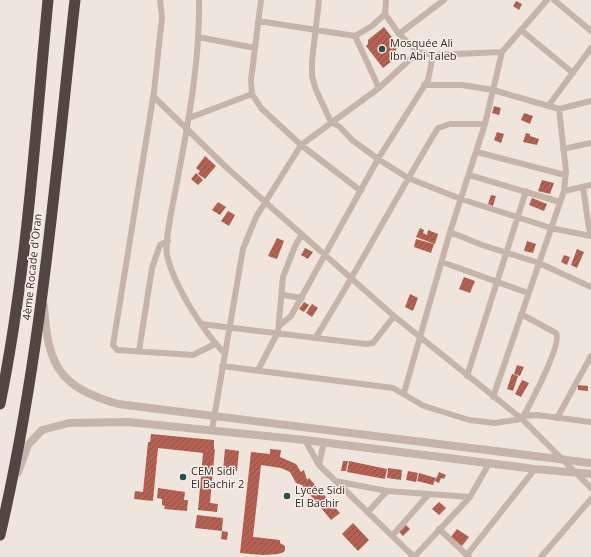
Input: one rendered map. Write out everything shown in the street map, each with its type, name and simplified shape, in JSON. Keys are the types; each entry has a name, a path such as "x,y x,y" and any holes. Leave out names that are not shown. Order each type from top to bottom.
{"highway":[{"name":"4ème Rocade d'Oran","path":"0,404 7,368 23,254 48,0"},
{"name":"4ème Rocade d'Oran","path":"0,535 21,433 38,329 75,0"}],"street":[{"path":"160,0 162,17 153,96 113,345 117,350 140,350 193,355 215,344"},
{"path":"199,0 198,37 189,118 167,253 173,273 201,324 215,344 225,354"},
{"path":"261,0 251,80 252,94 261,108 301,145 361,191"},
{"path":"319,0 312,61 312,76 316,90 332,122 340,127 352,140 378,159 408,178 461,199 551,228 591,236 582,187"},
{"path":"386,0 386,14 399,34 418,52 433,55 502,52"},
{"path":"399,34 444,0"},
{"path":"404,393 450,232 477,152 502,52 547,0"},
{"path":"554,0 591,30"},
{"path":"258,21 355,36 372,26 386,14"},
{"path":"521,30 573,73"},
{"path":"355,36 379,88"},
{"path":"198,37 255,48"},
{"path":"549,105 591,48"},
{"path":"212,430 243,249 256,217 301,145 379,88 418,52"},
{"path":"258,370 278,329 291,316 302,298 378,159 424,86 430,73 433,55"},
{"path":"424,86 462,85 493,90 559,109 591,101"},
{"path":"189,118 252,94"},
{"path":"153,96 226,167 394,316 493,397 523,418 561,460 591,488"},
{"path":"493,397 564,190 565,175 559,109"},
{"path":"316,337 352,279 408,178 438,128 450,124 485,124"},
{"path":"563,149 591,142"},
{"path":"477,152 565,175"},
{"path":"469,175 560,202"},
{"path":"564,190 591,185"},
{"path":"467,376 526,191"},
{"path":"450,232 482,245 539,263 591,287"},
{"path":"278,329 279,312 283,295 283,276 288,261 302,234"},
{"path":"140,350 152,268 160,245 168,240"},
{"path":"442,262 496,283 528,293"},
{"path":"43,288 47,341 52,356 63,375 74,387 97,398 118,404 591,463"},
{"path":"283,295 302,298"},
{"path":"521,314 556,332 558,336 558,340 546,372 523,418"},
{"path":"201,324 230,328 278,329 316,337 366,344 373,343 394,316"},
{"path":"557,418 591,356"},
{"path":"222,366 385,386 404,393 430,408 469,420 495,423 537,415 591,422"},
{"path":"4,519 23,456 28,445 42,430 70,424 128,422 212,430 490,462 535,469 591,474"},
{"path":"305,440 319,465 414,557 470,497 490,462"},
{"path":"319,465 324,442"},
{"path":"440,530 468,556 535,469"},
{"path":"335,481 388,491 470,497"},
{"path":"368,512 388,491"},
{"path":"392,536 428,495"},
{"path":"541,557 591,499"}],"building":[{"path":"516,1 522,4 519,10 513,6"},
{"name":"Mosquée Ali Ibn Abi Taleb","path":"384,27 398,45 395,52 400,55 383,68 366,46 368,44 368,40"},
{"path":"494,106 501,108 499,115 492,113"},
{"path":"524,113 533,116 530,124 521,120"},
{"path":"497,132 504,134 501,143 494,140"},
{"path":"526,133 539,139 537,145 523,142"},
{"path":"205,156 216,166 205,179 198,174 200,171 196,168"},
{"path":"196,173 203,180 198,185 191,179"},
{"path":"542,180 554,183 550,194 538,191"},
{"path":"491,195 496,196 493,206 488,204"},
{"path":"532,198 547,204 544,211 529,205"},
{"path":"218,202 226,207 220,215 212,210"},
{"path":"228,211 235,215 229,226 221,221"},
{"path":"420,228 424,230 423,233 427,235 428,230 438,234 435,244 416,237"},
{"path":"277,238 284,241 277,259 268,256"},
{"path":"416,239 434,244 431,253 414,247"},
{"path":"527,241 536,244 533,253 524,251"},
{"path":"305,248 313,252 308,259 301,255"},
{"path":"577,249 584,252 577,268 571,265"},
{"path":"564,255 570,257 567,265 561,262"},
{"path":"464,277 475,281 470,293 459,289"},
{"path":"410,294 418,298 413,311 405,307"},
{"path":"304,302 309,305 304,312 299,309"},
{"path":"312,304 318,308 312,317 306,313"},
{"path":"517,365 524,367 520,376 514,374"},
{"path":"512,374 518,376 513,391 507,389"},
{"path":"522,380 529,383 521,397 515,394"},
{"path":"578,385 588,386 588,391 578,390"},
{"path":"151,434 214,440 215,449 210,503 218,504 217,512 198,510 203,453 158,448 153,501 134,499 135,491 143,492 148,442 150,442"},
{"path":"225,449 239,451 237,471 223,470"},
{"path":"270,449 281,450 280,457 296,464 301,472 304,470 307,480 309,478 340,513 331,520 302,485 296,483 290,472 281,468 261,465 253,537 280,540 280,543 285,546 285,549 284,552 278,554 263,555 240,553 251,452 270,454"},
{"path":"343,461 348,461 346,471 341,471"},
{"path":"349,461 387,469 385,479 347,472"},
{"path":"388,468 402,470 401,480 387,478"},
{"path":"408,471 418,473 416,482 406,480"},
{"path":"439,472 446,475 444,479 441,478 439,483 435,481"},
{"path":"419,473 436,478 433,485 417,481"},
{"path":"158,488 185,492 184,500 188,500 187,511 164,509 165,506 162,505 162,499 157,498"},
{"path":"439,502 446,508 439,515 432,509"},
{"path":"197,515 223,518 222,531 195,528"},
{"path":"353,523 369,540 358,551 342,534"},
{"path":"406,525 410,529 403,536 399,532"},
{"path":"457,529 469,537 462,546 450,538"},
{"path":"222,531 228,532 227,540 221,539"}],"place":[{"name":"Mosquée Ali Ibn Abi Taleb","path":"382,49"},
{"name":"CEM Sidi El Bachir 2","path":"183,477"},
{"name":"Lycée Sidi El Bachir","path":"287,496"}]}
